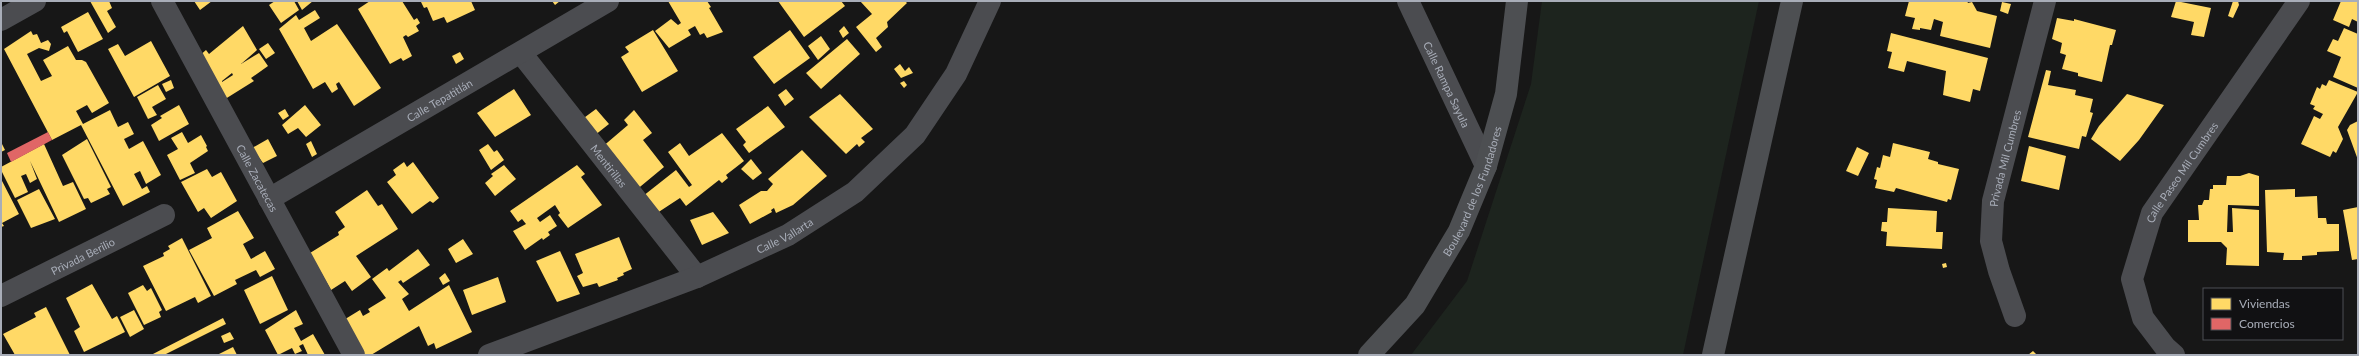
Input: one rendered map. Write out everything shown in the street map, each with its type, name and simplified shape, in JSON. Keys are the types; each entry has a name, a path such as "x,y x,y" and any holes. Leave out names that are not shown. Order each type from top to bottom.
{"main road":[{"name":"Boulevard de los Fundadores","path":"1369,355 1415,305 1459,231 1486,166 1506,94 1517,1"},
{"path":"1713,355 1792,1"}],"street":[{"path":"1,20 35,1"},
{"name":"Calle Zacatecas","path":"162,1 354,355"},
{"name":"Calle Tepatitlán","path":"269,199 521,54 608,1"},
{"name":"Calle Vallarta","path":"488,355 697,277 788,235 855,192 915,135 956,74 990,1"},
{"name":"Calle Rampa Sayula","path":"1408,1 1486,166"},
{"name":"Privada Mil Cumbres","path":"2015,316 1999,272 1991,241 1994,201 2045,1"},
{"name":"Calle Paseo Mil Cumbres","path":"2174,355 2165,347 2143,318 2132,279 2152,213 2299,1"},
{"name":"Mentirillas","path":"521,54 697,277"},
{"name":"Privada Berilio","path":"1,296 164,215"}],"shaded area":[{"path":"1542,1 1759,1 1683,355 1411,355 1467,281 1531,84"}],"building: Viviendas":[{"path":"90,1 109,1 112,8 107,11 116,27 108,33"},
{"path":"194,1 212,1 200,10"},
{"path":"275,1 294,1 299,10 281,23 269,5"},
{"path":"297,1 313,1 302,10"},
{"path":"370,1 402,1 414,20 417,18 420,23 416,26 419,31 408,37 406,35 403,37 412,56 403,61 401,58 390,64 358,9"},
{"path":"471,1 475,10 447,23 444,17 433,21 427,7 424,8 421,2"},
{"path":"552,1 560,1 555,5"},
{"path":"668,1 707,1 711,7 709,8 723,32 707,38 704,33 700,35 695,26 688,30 691,35 669,48 655,31 671,19 678,25 681,23"},
{"path":"778,1 841,1 845,6 804,37"},
{"path":"860,1 905,1 907,3 887,22 888,27 876,38 882,47 876,52 856,27 872,14"},
{"path":"1909,1 1967,1 1968,3 1972,2 1977,11 1997,16 1990,48 1940,36 1943,22 1934,19 1931,30 1920,28 1920,30 1912,29 1915,18 1905,16"},
{"path":"2176,1 2211,8 2204,37 2191,35 2194,22 2171,17"},
{"path":"2233,1 2238,1 2239,5 2233,18 2228,16"},
{"path":"2341,1 2358,1 2358,22 2352,19 2349,27 2333,20"},
{"path":"2002,2 2011,4 2008,14 2000,11"},
{"path":"315,10 320,18 304,28 311,41 337,24 381,88 354,106 339,82 336,84 338,89 332,93 325,82 313,89 279,29 296,15 299,20"},
{"path":"88,12 103,39 78,52 67,31 64,33 61,27"},
{"path":"2057,18 2074,21 2074,19 2116,30 2112,45 2110,45 2102,82 2078,76 2078,73 2062,69 2066,55 2060,53 2062,43 2052,39"},
{"path":"243,26 257,50 241,64 259,53 268,66 251,78 254,81 222,101 198,57 206,50 209,54","holes":["232,73 233,75 222,82"]},
{"path":"844,26 849,33 843,38 839,31"},
{"path":"2344,28 2358,34 2358,88 2333,77 2341,57 2327,51 2333,39 2338,41"},
{"path":"653,30 678,71 642,92 621,57 629,52 625,47"},
{"path":"790,30 810,58 774,84 753,57"},
{"path":"31,31 33,35 37,34 41,43 48,40 51,44 49,51 39,48 27,54 41,81 52,76 43,60 68,46 76,60 86,62 109,103 92,113 87,105 76,111 83,124 110,110 118,127 128,122 134,134 124,139 129,149 143,141 161,175 146,184 140,171 134,174 142,189 147,186 150,192 123,206 81,125 52,140 4,49"},
{"path":"1891,33 1988,58 1980,91 1973,89 1970,102 1943,95 1946,71 1907,61 1904,72 1888,68 1892,52 1887,51"},
{"path":"821,36 830,49 818,60 808,46"},
{"path":"847,39 860,54 821,89 806,73"},
{"path":"151,41 170,76 134,97 108,49 118,44 125,56"},
{"path":"268,43 275,53 266,59 259,49"},
{"path":"460,52 464,59 456,64 452,56"},
{"path":"900,64 905,71 909,67 913,73 901,78 894,69"},
{"path":"2046,70 2051,71 2048,85 2076,90 2075,95 2093,99 2090,112 2093,113 2086,137 2082,136 2079,149 2028,137"},
{"path":"171,80 174,88 166,92 162,84"},
{"path":"2329,80 2358,92 2338,127 2343,139 2336,153 2333,151 2330,157 2301,144 2314,116 2320,119 2323,114 2313,109 2315,106 2310,104 2317,87 2320,89 2322,84 2326,86"},
{"path":"904,81 907,85 904,88 900,83"},
{"path":"158,85 166,99 152,107 157,115 148,119 137,97"},
{"path":"514,89 531,115 495,137 477,113"},
{"path":"786,89 794,99 785,106 778,95"},
{"path":"840,94 873,129 861,138 865,142 859,147 857,144 846,154 809,117"},
{"path":"2127,94 2164,105 2139,140 2120,161 2091,139 2099,126"},
{"path":"179,105 189,124 159,141 151,125 162,118 160,116"},
{"path":"305,105 321,125 306,137 298,128 288,134 282,125"},
{"path":"768,106 785,127 749,153 743,145 746,142 736,129"},
{"path":"285,109 289,116 283,120 278,113"},
{"path":"596,109 609,124 590,139 577,123"},
{"path":"634,110 652,133 643,140 664,167 635,191 601,148 628,125 624,120"},
{"path":"2358,121 2358,160 2347,130 2350,125"},
{"path":"182,132 188,143 201,135 208,151 190,163 195,173 180,180 167,155 178,149 171,138"},
{"path":"722,133 744,161 726,175 728,178 722,183 719,180 686,206 680,198 651,217 638,200 676,170 689,187 692,185 668,152 680,143 689,156"},
{"path":"87,139 111,187 107,189 110,194 91,203 88,198 84,199 62,155"},
{"path":"268,139 277,156 263,163 252,148"},
{"path":"311,141 317,154 312,157 306,144"},
{"path":"1,142 5,150 1,152"},
{"path":"1893,143 1930,152 1928,159 1938,162 1938,164 1959,169 1951,200 1948,199 1947,202 1896,188 1894,192 1875,188 1877,180 1874,179 1877,167 1880,168 1883,155 1890,157"},
{"path":"44,144 63,186 73,182 86,209 59,222 30,161 37,179 30,183 26,174 21,176 28,192 15,198 1,170 1,167"},
{"path":"488,144 494,152 497,150 504,160 491,170 479,150"},
{"path":"2029,146 2066,156 2059,190 2021,181"},
{"path":"1857,147 1869,153 1858,176 1846,171"},
{"path":"802,150 827,176 793,205 776,213 774,208 771,210 772,212 750,224 739,205 761,191 767,191 773,184 768,179"},
{"path":"751,159 762,173 753,180 741,169"},
{"path":"404,162 407,167 413,162 439,198 433,203 430,201 412,214 387,182 396,175 393,170"},
{"path":"504,165 516,179 495,196 485,183 493,176 491,174"},
{"path":"577,165 585,174 581,177 602,205 568,228 558,215 560,213 555,205 537,218 540,222 550,215 557,226 548,232 550,235 543,240 542,238 525,250 513,231 526,224 522,219 518,222 510,211"},
{"path":"207,169 212,177 221,172 237,201 211,218 204,208 198,212 181,182"},
{"path":"2249,173 2259,176 2259,206 2228,205 2227,232 2233,232 2232,208 2259,210 2259,266 2226,265 2227,248 2221,242 2188,242 2188,220 2199,220 2198,205 2202,205 2204,200 2209,200 2210,189 2213,189 2213,185 2226,185 2227,176 2240,176"},
{"path":"1,179 19,214 2,223 4,226 1,227"},
{"path":"39,189 55,219 31,228 17,200"},
{"path":"2295,189 2295,197 2317,196 2318,218 2326,218 2327,224 2339,224 2339,251 2317,252 2317,255 2302,256 2302,260 2283,260 2284,253 2267,252 2265,190"},
{"path":"367,190 378,206 382,204 398,229 356,256 371,277 352,291 345,281 331,290 310,253 339,235 338,232 345,227 335,212"},
{"path":"2358,207 2358,259 2352,260 2343,210"},
{"path":"1888,208 1937,211 1936,232 1943,232 1942,249 1886,246 1887,232 1881,231 1882,222 1887,222"},
{"path":"238,211 254,238 243,244 251,259 265,251 275,269 260,277 256,270 235,280 237,284 214,296 189,250 212,238 207,228"},
{"path":"713,212 729,233 702,245 690,220"},
{"path":"619,237 632,269 623,273 624,275 617,278 618,280 599,287 597,283 583,287 577,276 583,273 575,254"},
{"path":"182,238 211,296 198,303 195,297 166,311 143,266 164,256 163,253 170,249 168,246"},
{"path":"463,239 473,254 456,263 448,249"},
{"path":"418,249 430,265 403,283 401,280 398,282 409,294 402,299 409,311 449,285 472,332 436,349 434,343 428,346 419,326 371,355 360,355 342,321 360,310 363,316 370,312 368,309 386,298 372,279 387,268 389,271"},
{"path":"560,251 580,294 557,302 536,261"},
{"path":"1946,263 1947,267 1943,268 1942,264"},
{"path":"445,273 450,281 443,285 439,278"},
{"path":"272,276 288,310 260,324 244,290"},
{"path":"498,277 506,302 472,315 463,290"},
{"path":"92,284 112,319 117,316 125,332 84,352 74,331 80,327 66,298"},
{"path":"143,285 147,291 151,288 162,310 159,312 161,317 144,325 128,293"},
{"path":"46,307 70,355 15,355 3,334 36,317 34,313"},
{"path":"134,310 144,329 130,337 120,317"},
{"path":"296,310 303,324 294,328 301,341 313,334 325,355 308,355 303,344 299,346 302,351 295,354 292,348 278,355 265,330"},
{"path":"223,318 226,324 164,355 151,355"},
{"path":"230,332 234,339 224,343 221,336"},
{"path":"233,347 237,355 217,355"},
{"path":"2033,351 2037,355 2028,355"}],"building: Comercios":[{"path":"48,132 52,140 11,162 7,153"}]}
